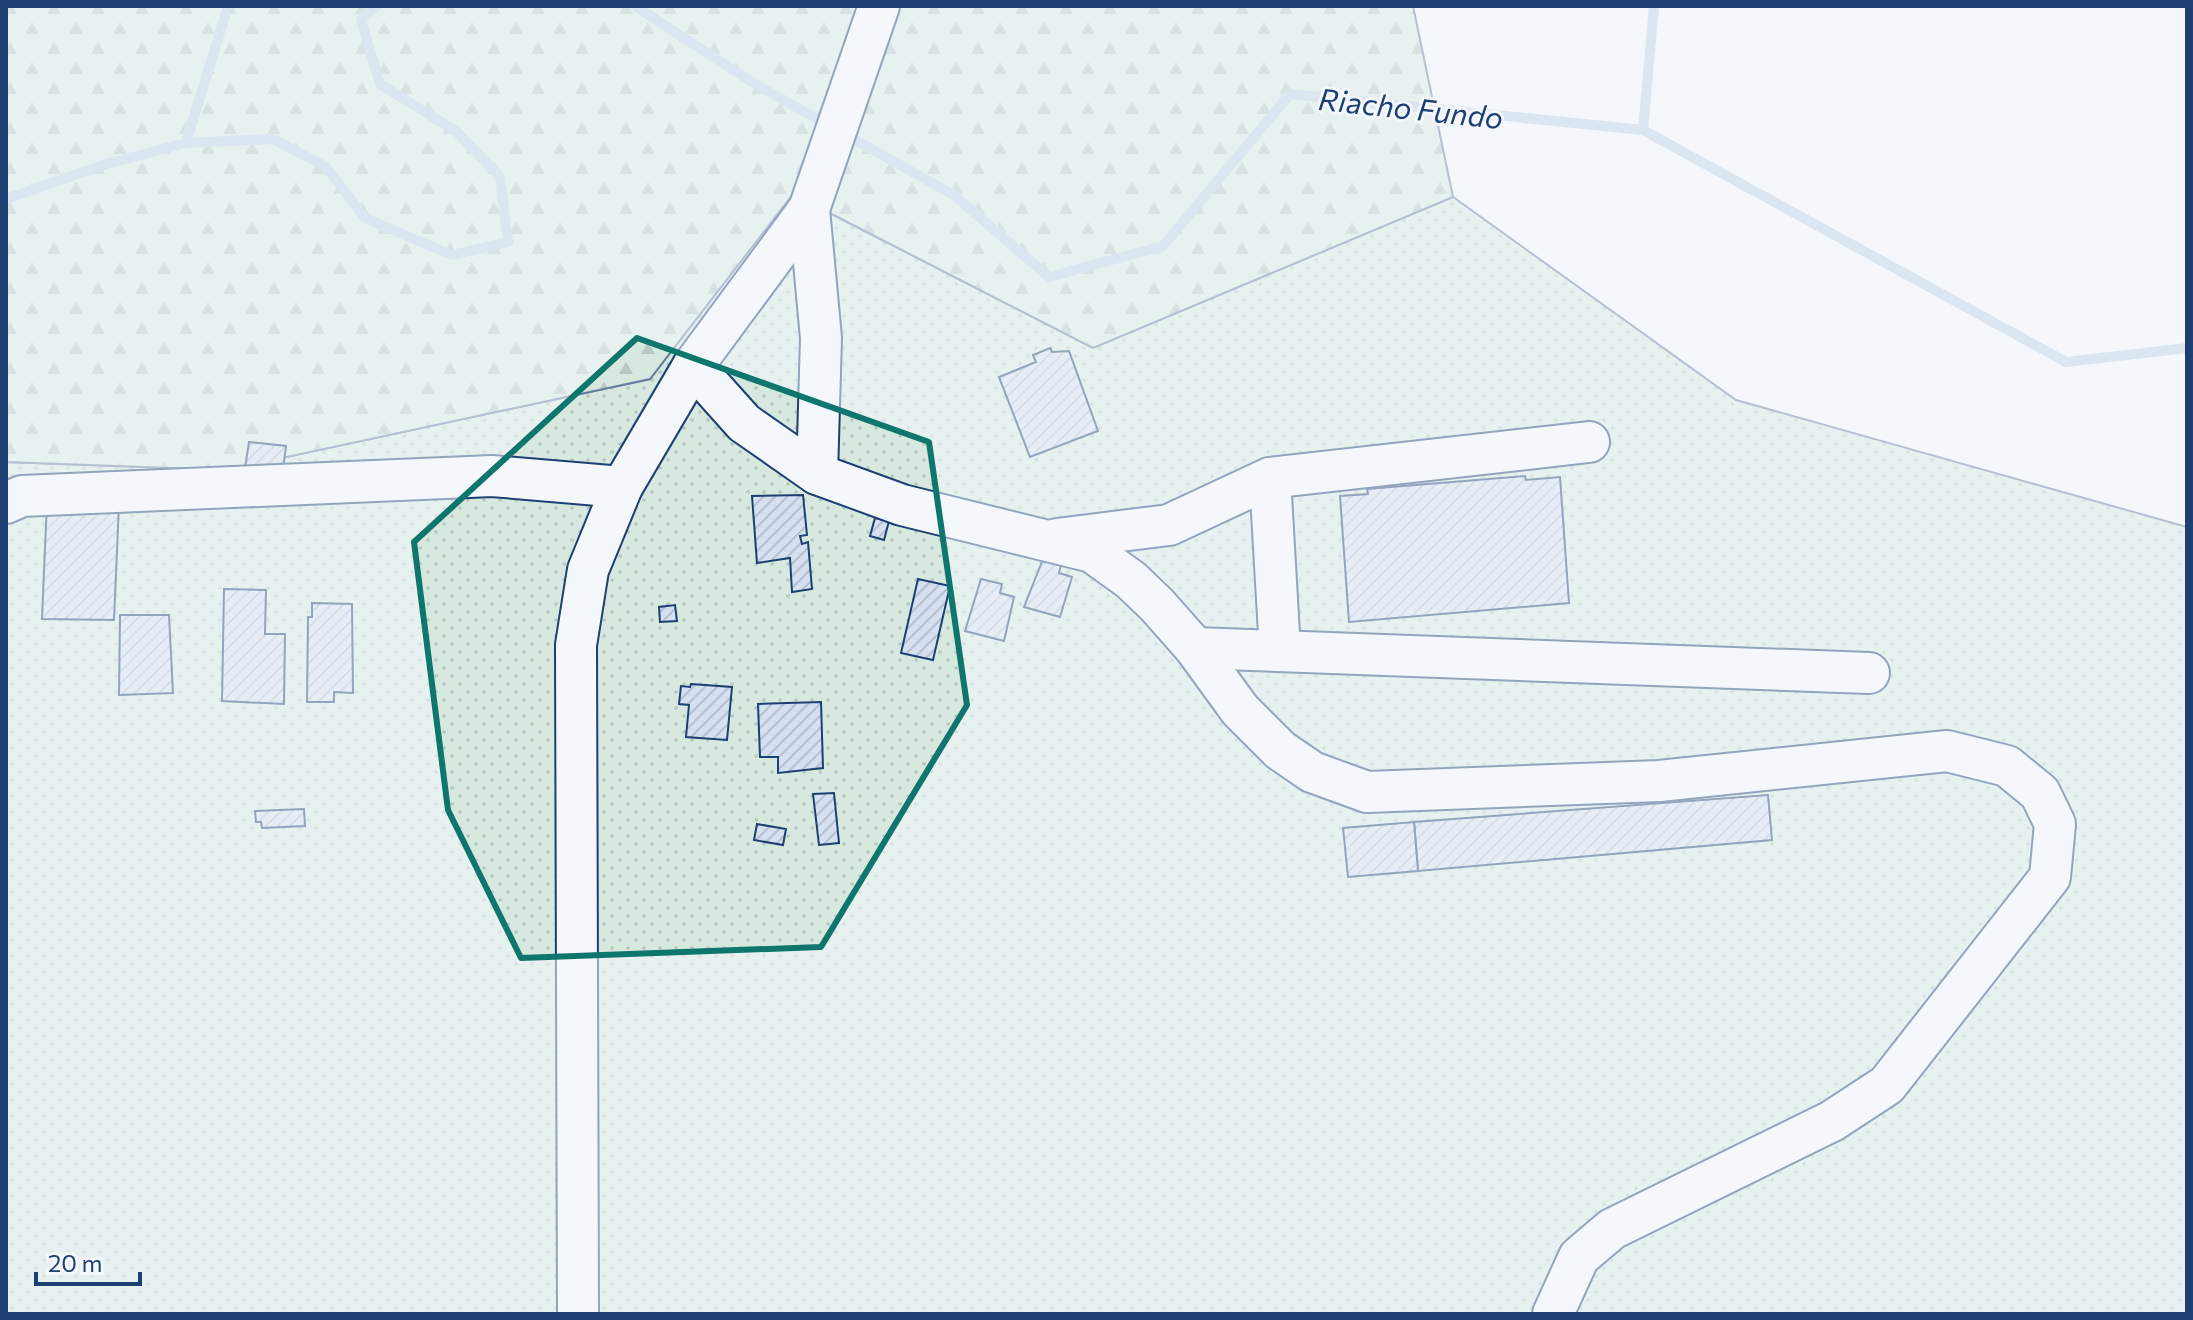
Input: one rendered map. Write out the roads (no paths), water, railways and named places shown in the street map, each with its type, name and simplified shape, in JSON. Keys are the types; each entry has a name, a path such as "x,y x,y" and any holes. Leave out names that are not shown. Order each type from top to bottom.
{"street":[{"path":"578,1314 576,645 588,570 622,487 693,366 814,190 841,106 879,6"},
{"path":"814,190 821,338 817,474"},
{"path":"693,366 744,423 817,474 902,505 1092,552 1131,580 1195,648 1240,710 1280,750 1312,772 1367,792 1659,781 1947,751 2007,766 2040,793 2055,824 2050,877 1887,1085 1832,1121 1612,1229 1579,1257 1553,1314"},
{"path":"1049,540 1169,525 1270,478 1589,442"},
{"path":"6,503 22,496 492,476 622,487"},
{"path":"1270,478 1280,651"},
{"path":"1195,648 1869,673"}],"waterway":[{"path":"186,143 228,6"},
{"name":"Riacho Fundo","path":"6,199 106,164 186,143 273,139 326,167 365,218 452,255 508,242 500,177 457,132 380,84 361,20 377,6"},
{"name":"Riacho Fundo","path":"635,6 755,84 828,125"},
{"path":"1643,130 1654,6"},
{"name":"Riacho Fundo","path":"845,134 955,196 1049,277 1163,246 1290,94 1643,130 2066,362 2187,348"}]}
